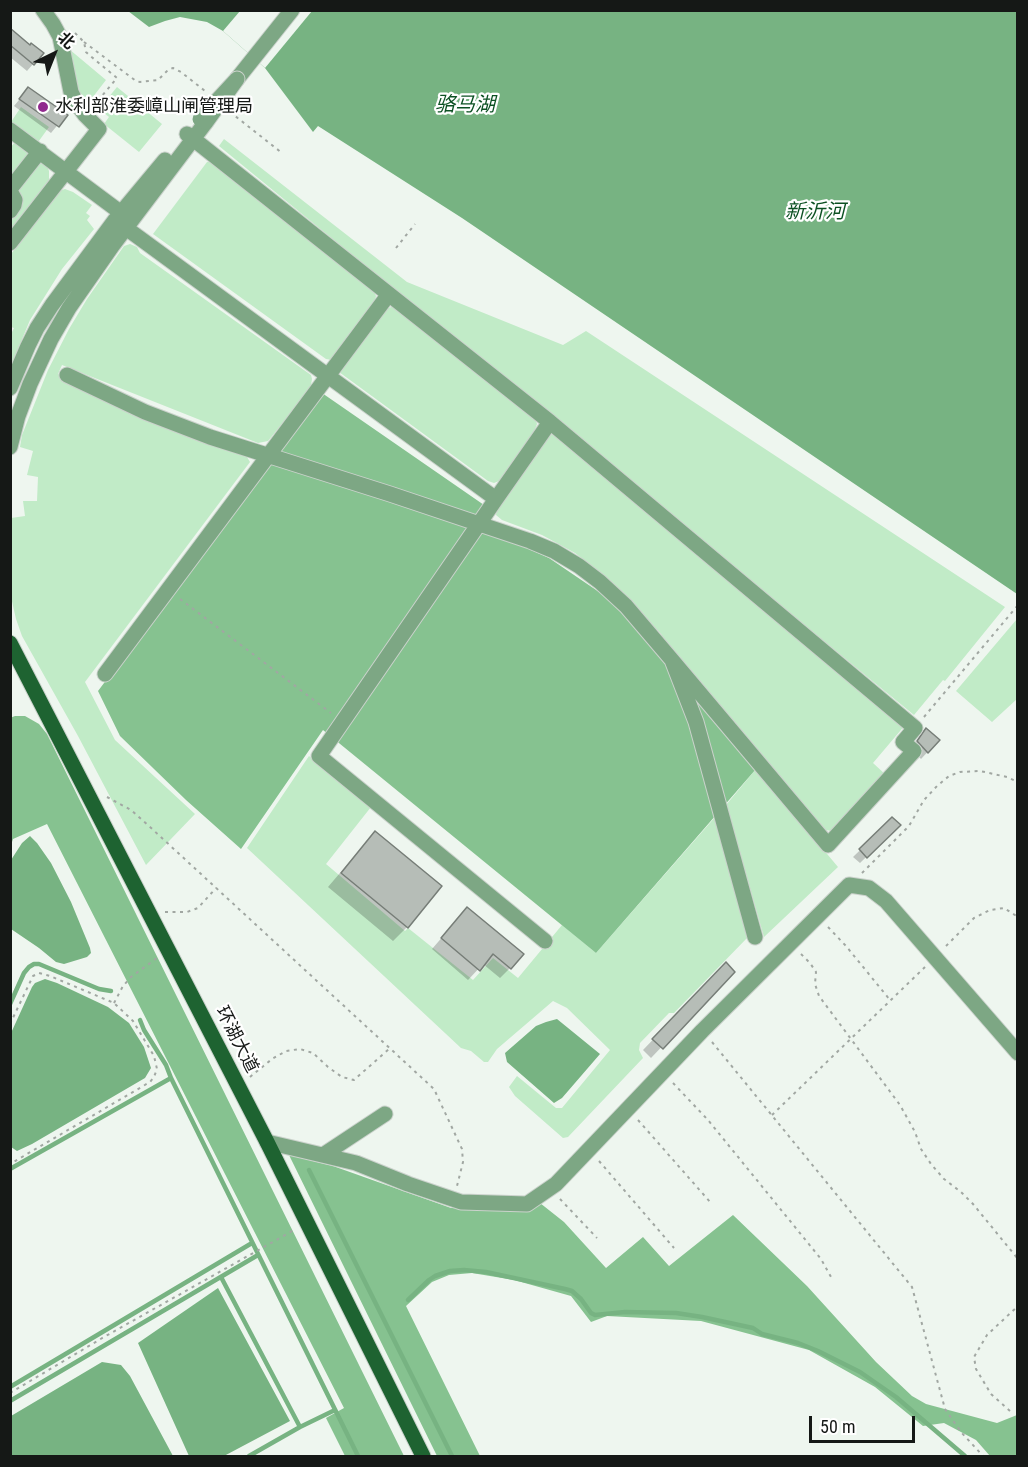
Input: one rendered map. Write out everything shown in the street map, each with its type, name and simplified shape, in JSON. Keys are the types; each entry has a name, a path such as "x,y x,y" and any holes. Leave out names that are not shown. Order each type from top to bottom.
{"main road":[{"name":"环湖大道","path":"11,644 267,1142 423,1456"}],"street":[{"path":"10,243 99,129 81,110 71,92 60,38 43,10"},
{"path":"10,388 32,340 68,281 123,221 292,10"},
{"path":"11,130 67,171 123,221 328,377 496,499"},
{"path":"67,375 145,412 210,438 479,524 554,551 579,566 612,592 828,845 914,751 903,742 915,728 550,422 190,136"},
{"path":"27,222 11,211 15,200 10,190 40,151"},
{"path":"10,447 18,416 47,348 123,221"},
{"path":"105,674 389,294"},
{"path":"49,309 63,318"},
{"path":"32,340 47,348"},
{"path":"545,941 319,756 550,422"},
{"path":"672,660 696,722 755,937"},
{"path":"267,1142 356,1163 461,1202 527,1204 556,1185 702,1031 849,885 869,888 886,901 1017,1053"},
{"path":"323,1155 385,1114"}],"path":[{"path":"55,29 69,30 136,81 158,80 173,68 209,94"},
{"path":"84,42 86,52 117,78 93,105"},
{"path":"227,109 282,153"},
{"path":"396,248 415,224"},
{"path":"168,590 342,722"},
{"path":"915,728 1017,605"},
{"path":"849,885 909,826 924,800 949,776 960,772 980,771 1007,777 1017,782"},
{"path":"87,790 131,810 434,1089 462,1149 463,1162 454,1200"},
{"path":"150,913 187,912 198,908 216,888"},
{"path":"772,1115 974,918 990,910 1004,908 1017,917"},
{"path":"817,917 846,946 890,1000"},
{"path":"791,943 816,972 815,984 819,996 900,1105 915,1132 921,1149 931,1164 944,1179 973,1204 1017,1259"},
{"path":"114,1003 131,977 169,950"},
{"path":"10,1024 33,976 39,973 50,976 114,1003 133,1021 154,1056 157,1070 150,1082 10,1164"},
{"path":"702,1031 912,1287 945,1409 961,1432 983,1456"},
{"path":"238,1087 286,1050 300,1049 313,1053 342,1077 354,1080 390,1048"},
{"path":"663,1072 708,1120 821,1259 831,1277"},
{"path":"628,1109 711,1203"},
{"path":"589,1150 674,1248"},
{"path":"550,1189 597,1238"},
{"path":"10,1393 104,1337 307,1223"},
{"path":"1010,1412 992,1394 976,1369 974,1357 987,1335 1017,1306"}],"shaded area":[{"path":"69,49 106,80 89,102 74,89"},
{"path":"117,87 162,124 139,152 104,124 109,117 99,109"},
{"path":"21,107 49,127 36,145 11,126 11,122"},
{"path":"224,139 407,282 563,345 586,331 1005,607 914,715 219,146"},
{"path":"16,141 46,163 49,180 10,232 10,148"},
{"path":"214,161 373,289 376,296 374,305 332,360 326,359 153,234 207,162"},
{"path":"65,189 92,205 86,213 90,216 87,220 94,229 62,269 30,320 11,366 11,334 14,328 11,327 11,254 59,191"},
{"path":"130,244 311,375 312,379 307,393 268,441 258,443 62,365 58,374 162,425 247,457 250,462 85,682 115,740 195,814 146,865 22,636 11,597 11,518 25,516 23,501 37,501 38,477 27,475 33,451 20,447 22,435 48,370 69,329 124,246"},
{"path":"397,307 535,417 537,424 534,432 499,481 494,483 488,481 339,372 384,310"},
{"path":"322,393 484,505 490,533 549,558 602,594 631,622 756,769 596,953 323,730 241,849 120,736 98,691"},
{"path":"552,434 559,434 906,724 873,763 886,775 833,831 824,830 667,648 661,634 610,581 575,553 542,535 502,520 496,515 497,508"},
{"path":"1017,619 1017,699 992,722 956,691"},
{"path":"25,716 39,724 47,734 404,1456 345,1456 326,1418 344,1408 47,824 13,839 11,845 10,718"},
{"path":"309,756 371,807 326,864 405,931 408,928 473,980 493,958 518,978 562,925 596,953 716,816 749,936 674,1013 669,1013 640,1043 639,1050 643,1058 568,1137 563,1138 515,1096 509,1087 517,1076 556,1108 562,1108 610,1050 567,1008 553,1001 497,1049 488,1062 484,1062 471,1051 461,1048 247,848"},
{"path":"756,769 838,867 764,937 726,805"},
{"path":"289,1155 333,1166 451,1208 528,1210 540,1203 564,1222 606,1268 643,1237 669,1266 733,1215 807,1286 876,1362 912,1396 926,1404 997,1423 1017,1415 1017,1456 990,1456 976,1440 944,1423 923,1426 875,1387 809,1350 701,1321 607,1316 591,1322 571,1296 514,1280 472,1273 449,1275 432,1282 406,1306 480,1456 437,1456"}],"water":[{"name":"新沂河","path":"128,11 1017,11 1017,594 462,218 318,126 313,132 265,68 223,31 207,22 180,17 149,27"},
{"path":"30,836 51,863 71,902 90,948 91,953 87,957 64,964 56,962 11,929 11,860 22,843"},
{"path":"45,979 108,1007 129,1023 144,1047 151,1068 145,1078 17,1151 11,1147 11,1033 32,987 35,983"},
{"path":"557,1019 600,1054 562,1098 554,1103 507,1062 505,1053 536,1026"},
{"path":"218,1288 290,1421 224,1456 189,1456 138,1343"},
{"path":"102,1362 121,1365 130,1376 173,1456 11,1456 11,1416"}],"pier":[{"path":"240,11 312,11 265,68 223,31"}],"building":[{"path":"10,28 30,45 31,43 44,53 34,65 10,45"},
{"path":"28,87 68,115 59,127 19,99"},
{"path":"926,728 940,740 928,753 917,741"},
{"path":"892,817 901,825 867,858 859,849"},
{"path":"375,831 442,886 408,928 341,873"},
{"path":"467,907 524,954 511,969 493,954 480,971 441,938"},
{"path":"726,962 735,972 663,1049 652,1039"}],"waterway":[{"path":"10,1004 24,973 34,964 99,989 111,991"},
{"path":"140,1020 166,1065 358,1456"},
{"path":"10,1169 171,1078"},
{"path":"309,1170 452,1456"},
{"path":"10,1387 252,1243"},
{"path":"10,1401 258,1255"},
{"path":"408,1300 435,1276 450,1271 464,1270 486,1272 572,1291 595,1315 625,1312 676,1313 753,1328 762,1334 798,1343 818,1351 860,1372 896,1397 965,1456"},
{"path":"221,1277 300,1427"},
{"path":"249,1456 335,1410"}],"place":[{"name":"水利部淮委嶂山闸管理局","path":"43,107"}],"water label":[{"name":"骆马湖","path":"465,106"}]}
